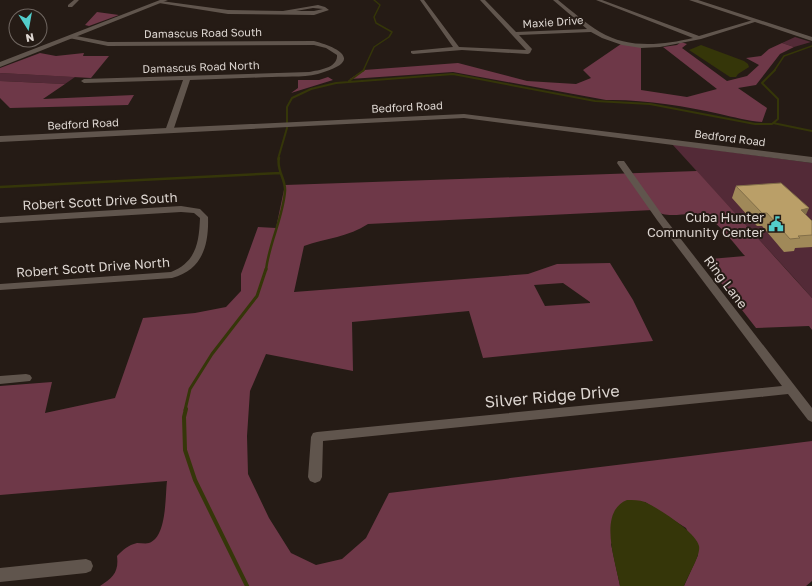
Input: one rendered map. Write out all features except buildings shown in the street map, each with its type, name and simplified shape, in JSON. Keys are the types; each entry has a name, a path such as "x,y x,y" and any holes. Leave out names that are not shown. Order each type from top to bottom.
{"street":[{"path":"0,0 5,0"},
{"path":"70,6 77,0"},
{"path":"422,0 457,48"},
{"path":"413,52 457,48 528,52 529,49 516,34 482,0"},
{"path":"555,0 592,30 614,41 645,46 667,45 755,21"},
{"path":"598,0 697,37"},
{"path":"692,0 812,39"},
{"path":"0,65 163,1 212,11 320,13 327,10 324,7 315,7 284,12"},
{"name":"Maxie Drive","path":"516,34 592,30"},
{"name":"Damascus Road South","path":"71,38 100,43 117,44 304,42 323,45 335,49"},
{"name":"Damascus Road North","path":"84,81 301,74 319,72 332,68 340,63 341,55 335,49"},
{"path":"169,130 187,78"},
{"name":"Bedford Road","path":"0,139 474,116 812,160"},
{"name":"Ring Lane","path":"621,162 667,227 812,417"},
{"name":"Robert Scott Drive South","path":"0,220 190,209 200,213 204,221 197,260 187,270"},
{"name":"Robert Scott Drive North","path":"0,287 164,276 187,270"},
{"path":"0,380 26,378"},
{"name":"Silver Ridge Drive","path":"315,477 317,437 792,389"},
{"path":"0,575 86,566"}],"shaded area":[{"path":"97,12 119,15 89,26 85,25"},
{"path":"795,37 811,42 794,47 782,43"},
{"path":"681,42 687,44 682,48 727,81 747,76 759,65 746,58 761,56 769,49 782,43 794,47 780,54 756,85 738,88 767,108 762,122 678,106 634,101 606,100 453,72 350,79 364,70 458,63 527,81 576,84 591,78 583,70 621,44 641,47 641,90 687,97 717,89 663,47 677,45"},
{"path":"701,45 744,61 749,67 736,77 730,77 689,50"},
{"path":"40,53 56,56 84,53 83,56 109,56 91,78 0,73 0,68"},
{"path":"0,73 75,77 65,84 0,81"},
{"path":"328,77 333,80 291,93 298,88 298,80 319,80"},
{"path":"0,81 65,84 43,99 134,95 128,105 10,108 0,98"},
{"path":"672,144 812,163 812,298 796,280"},
{"path":"697,171 812,298 812,330 809,326 756,328 721,283 710,259 745,256 717,224 710,219 696,214 669,215 658,213 653,210 368,224 345,235 304,246 294,292 528,274 557,264 610,263 633,300 653,341 483,358 469,311 352,322 353,371 266,354 250,391 247,436 248,474 269,518 291,553 316,565 342,559 366,538 389,493 812,441 812,581 806,586 684,586 698,555 686,528 645,502 611,544 620,586 100,586 114,574 117,566 117,556 121,552 128,546 137,543 149,543 155,539 159,533 164,516 167,481 0,495 0,386 52,382 45,413 115,398 143,318 195,313 226,307 241,291 241,274 258,227 276,228 285,185","holes":["563,283 590,302 545,306 534,285"]},
{"path":"627,500 638,500 645,502 658,509 676,521 696,540 699,546 698,555 684,586 620,586 611,539 611,526 613,515 618,506"}],"waterway":[{"path":"363,71 374,47 389,37 392,32 376,23 374,17 380,5 374,0"},
{"path":"774,71 784,56 812,46"},
{"path":"349,81 363,71"},
{"path":"773,123 778,119 778,99 762,83 774,71"},
{"path":"278,159 287,128 287,107 292,98 311,89 336,83 453,74 595,101 650,104 755,124 773,123"},
{"path":"773,123 812,131"},
{"path":"266,270 284,201 285,187 279,167 279,158"},
{"path":"0,187 280,173"},
{"path":"185,410 190,389 212,354 257,296 266,269"},
{"path":"186,409 184,417 185,450 195,480 247,586"}],"place":[{"name":"Cuba Hunter Community Center","path":"776,224"}]}
